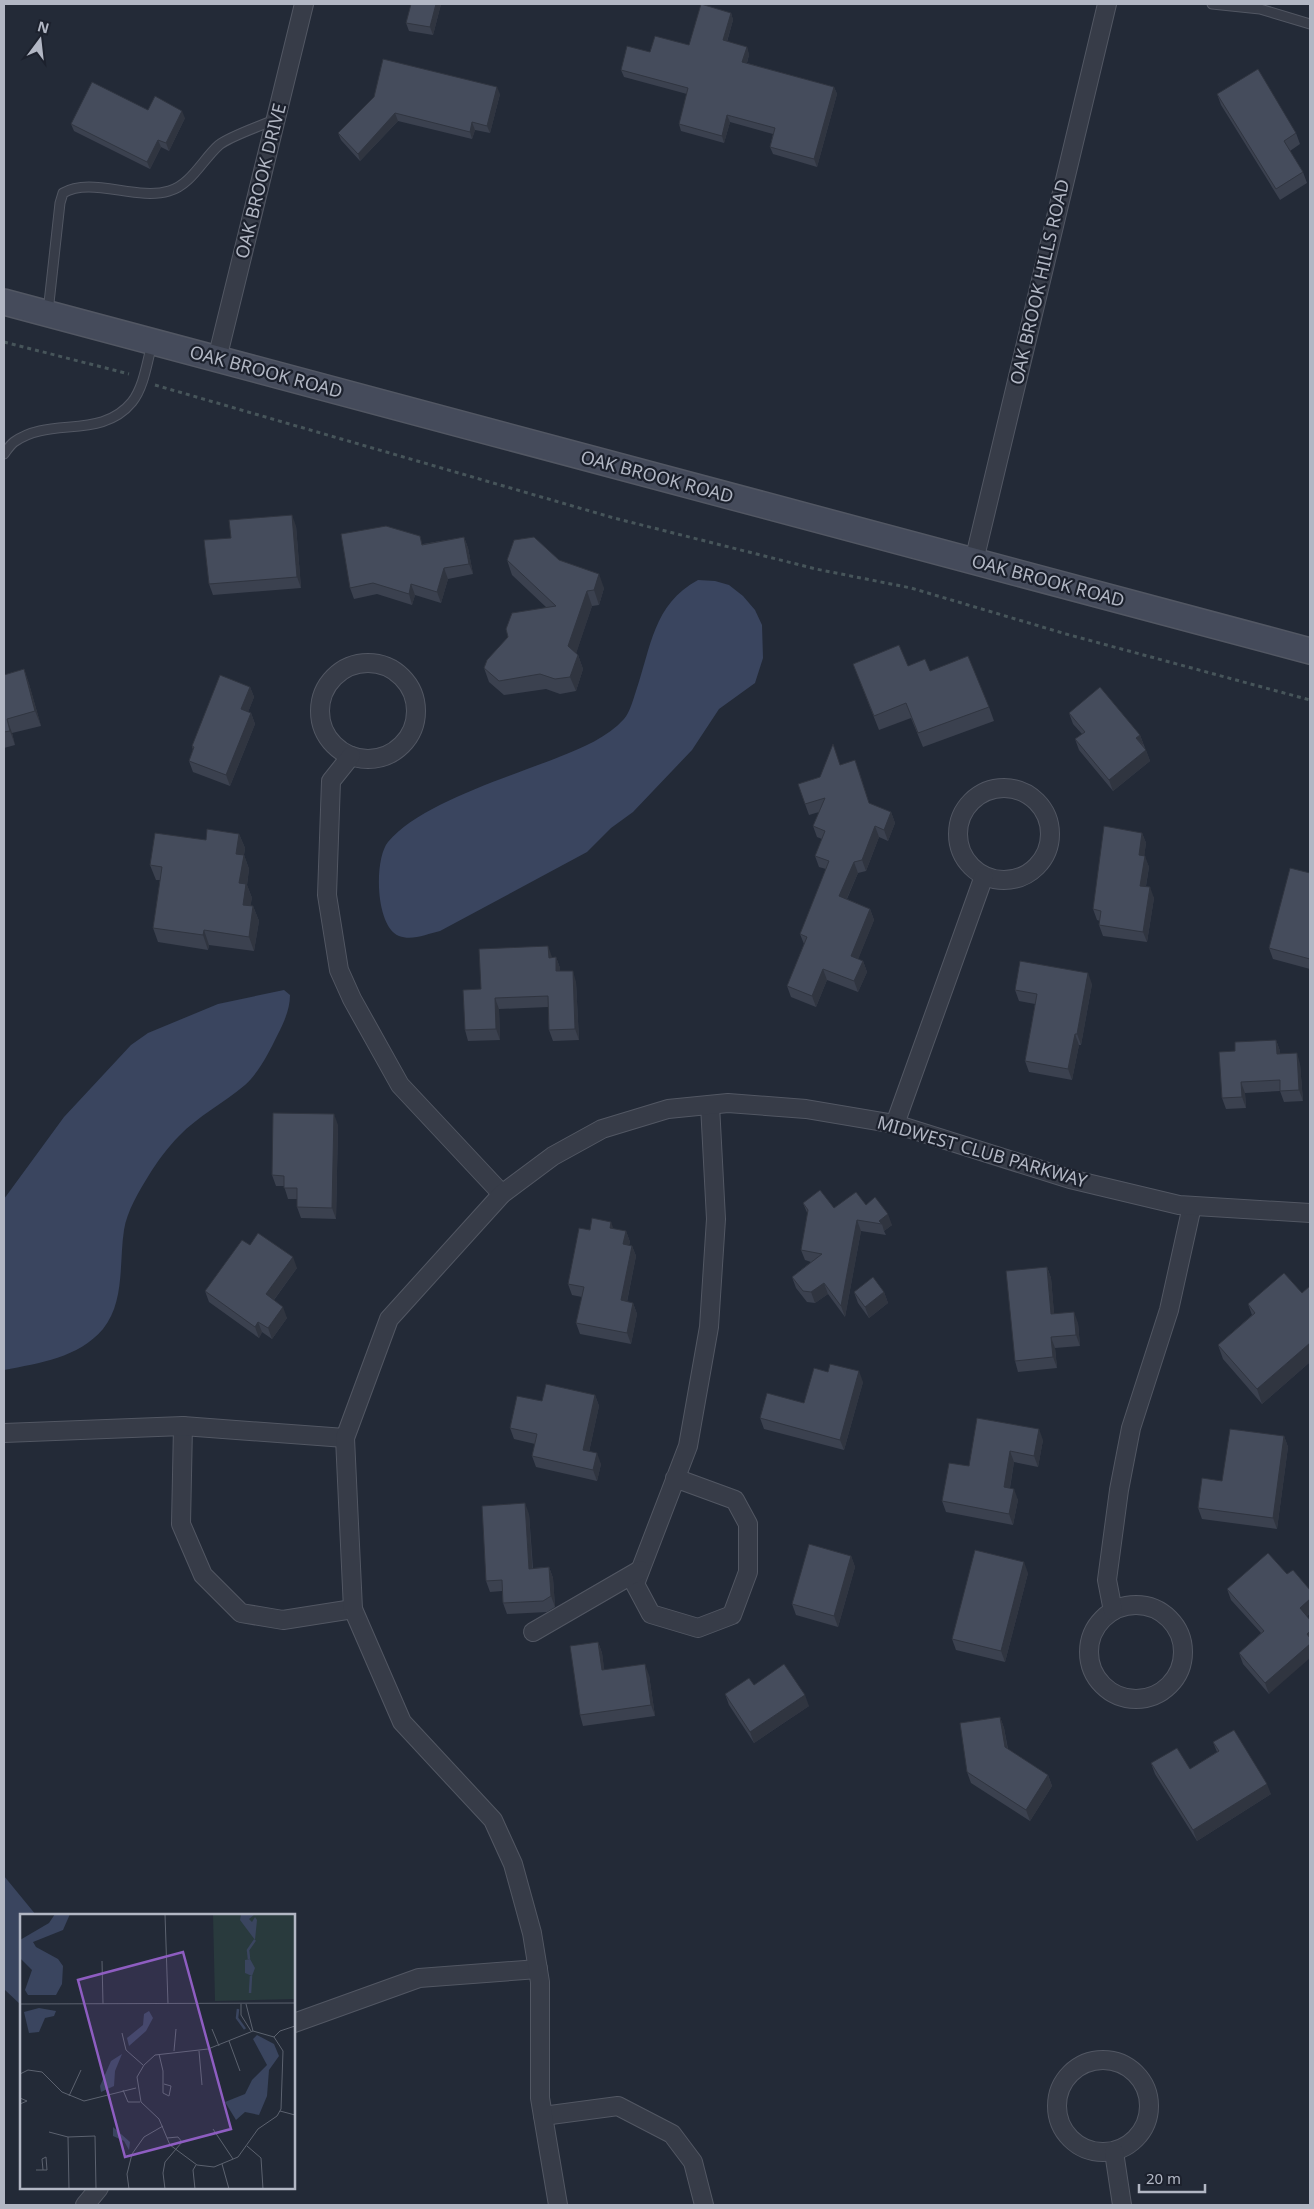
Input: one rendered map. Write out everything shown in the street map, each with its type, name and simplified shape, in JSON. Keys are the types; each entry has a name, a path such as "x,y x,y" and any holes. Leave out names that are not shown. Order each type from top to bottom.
{"main road":[{"name":"OAK BROOK ROAD","path":"4,302 1310,651"}],"street":[{"name":"OAK BROOK DRIVE","path":"217,359 304,4"},
{"name":"OAK BROOK HILLS ROAD","path":"974,561 1106,4"},
{"path":"366,662 383,664 398,672 407,682 414,695 416,708 415,722 406,740 391,754 378,758 364,759 351,756 336,748 325,735 320,719 319,702 325,687 336,674 350,666 366,662"},
{"path":"351,756 331,781 327,895 339,970 352,1000 400,1085 502,1194"},
{"path":"1006,788 1021,791 1034,799 1043,810 1049,824 1050,839 1046,853 1032,870 1012,880 998,880 984,876 971,867 962,854 957,838 958,823 965,808 976,797 990,790 1006,788"},
{"path":"895,1124 984,876"},
{"name":"MIDWEST CLUB PARKWAY","path":"558,2205 540,2098 540,1982 532,1933 513,1864 493,1820 402,1722 353,1609 345,1438 389,1319 502,1194 553,1156 602,1129 668,1109 728,1103 806,1109 895,1124 1070,1179 1179,1205 1310,1213"},
{"path":"675,1478 735,1500 748,1524 748,1572 732,1615 698,1628 652,1614 635,1584 675,1478 688,1446 709,1327 716,1218 710,1105"},
{"path":"1113,1611 1107,1580 1119,1490 1131,1428 1169,1310 1192,1206"},
{"path":"183,1426 181,1524 203,1575 242,1613 283,1620 353,1609"},
{"path":"4,1432 183,1426 345,1438"},
{"path":"532,1632 640,1570"},
{"path":"1128,1606 1143,1606 1164,1615 1178,1632 1182,1646 1182,1661 1177,1676 1167,1687 1154,1695 1139,1699 1116,1694 1098,1679 1091,1665 1089,1649 1092,1634 1101,1621 1113,1611 1128,1606"},
{"path":"295,2023 419,1978 538,1969"},
{"path":"1094,2060 1110,2060 1125,2065 1138,2075 1146,2089 1150,2104 1148,2120 1140,2135 1129,2146 1114,2152 1099,2153 1078,2145 1062,2130 1057,2116 1056,2101 1060,2087 1068,2075 1080,2066 1094,2060"},
{"path":"543,2116 618,2106 672,2134 693,2162 704,2205"},
{"path":"1114,2152 1122,2205"},
{"path":"85,2205 98,2189"}],"lane":[{"path":"1212,4 1260,9 1310,24"},
{"path":"48,314 60,203 63,193 72,188 94,188 140,194 170,191 187,181 221,143 276,119"},
{"path":"4,454 14,442 30,435 71,426 93,426 114,418 132,401 142,380 153,342"}],"path":[{"path":"4,342 137,376 142,380 188,395 614,518 816,569 911,588 1066,634 1310,700"}],"water":[{"path":"698,580 715,581 729,585 743,596 755,610 762,625 763,658 755,683 719,709 692,750 633,812 611,828 587,852 440,931 409,938 399,936 391,930 385,919 379,892 380,862 388,842 403,828 444,803 577,750 602,737 618,725 630,709 650,643 663,614 671,601"},
{"path":"284,990 290,995 286,1015 271,1048 255,1074 245,1085 194,1122 179,1136 159,1160 137,1194 124,1230 120,1281 115,1307 103,1329 82,1347 58,1358 4,1370 4,1199 64,1117 131,1045 148,1033 218,1004"},
{"path":"4,1876 35,1914 20,1914 20,2004 4,1989"}],"building":[{"path":"411,4 436,4 430,27 406,23"},
{"path":"701,4 731,13 723,40 747,47 742,62 834,87 814,159 770,147 775,128 727,115 722,136 679,124 688,88 621,70 627,46 650,52 655,36 689,45"},
{"path":"383,59 497,87 487,126 472,122 470,132 395,113 358,154 338,133 374,97"},
{"path":"1258,69 1296,133 1284,141 1303,172 1276,189 1217,94"},
{"path":"92,82 148,110 155,96 182,111 166,143 158,140 147,162 71,124"},
{"path":"292,515 297,577 209,584 204,540 231,538 229,520"},
{"path":"386,526 420,536 422,545 464,537 469,564 444,568 437,592 411,584 409,594 373,583 350,588 341,534"},
{"path":"534,537 559,560 599,574 594,590 587,591 568,646 578,655 570,677 555,679 540,674 499,681 484,668 487,660 508,637 506,629 512,613 556,606 507,560 514,540"},
{"path":"899,645 908,666 925,659 930,671 968,656 989,707 918,733 906,703 874,716 853,664"},
{"path":"24,669 35,711 7,719 10,731 4,732 4,675"},
{"path":"220,675 250,687 241,709 251,713 226,775 189,761 194,747 192,746"},
{"path":"1100,687 1140,735 1136,738 1146,750 1109,780 1075,739 1085,732 1069,713"},
{"path":"833,744 840,765 855,760 869,803 891,812 884,830 875,826 862,860 854,862 839,896 870,909 851,956 863,961 854,981 823,969 812,996 787,986 807,937 800,934 829,861 815,856 825,831 813,826 825,798 805,804 798,784 820,777"},
{"path":"1104,826 1142,833 1139,855 1145,856 1140,886 1150,887 1143,932 1099,925 1101,911 1093,909"},
{"path":"207,829 239,834 236,854 244,855 239,883 246,884 243,905 253,906 249,937 204,930 203,935 153,928 162,867 150,865 155,833 206,840"},
{"path":"1290,868 1310,873 1310,959 1269,948"},
{"path":"548,946 549,958 556,957 556,971 573,971 575,1029 549,1030 548,996 495,998 496,1029 465,1030 463,990 481,989 479,949"},
{"path":"1020,961 1088,973 1077,1034 1075,1034 1068,1069 1025,1061 1037,994 1015,990"},
{"path":"1276,1040 1277,1054 1297,1053 1299,1090 1280,1091 1280,1080 1241,1082 1242,1097 1222,1098 1219,1052 1235,1051 1235,1042"},
{"path":"273,1113 334,1114 332,1208 297,1207 297,1188 284,1188 284,1176 272,1175"},
{"path":"820,1190 834,1208 856,1192 866,1205 875,1197 888,1214 879,1221 882,1224 857,1220 841,1306 824,1283 811,1292 803,1291 792,1277 822,1254 801,1250 808,1210 803,1203"},
{"path":"592,1218 611,1222 610,1228 626,1231 623,1244 632,1246 621,1300 633,1303 627,1333 576,1323 584,1287 568,1284 579,1228 590,1230"},
{"path":"258,1233 293,1257 266,1294 283,1307 268,1328 258,1322 255,1327 205,1291 242,1240 250,1245"},
{"path":"1047,1267 1051,1314 1074,1312 1076,1335 1051,1337 1053,1357 1015,1361 1006,1271"},
{"path":"1284,1273 1302,1293 1310,1286 1310,1343 1257,1389 1218,1345 1255,1313 1248,1304"},
{"path":"873,1277 884,1292 865,1307 854,1292"},
{"path":"830,1364 859,1371 840,1440 760,1418 767,1393 804,1403 814,1368 828,1372"},
{"path":"546,1384 595,1395 583,1450 597,1453 593,1470 532,1456 537,1434 510,1428 517,1396 542,1401"},
{"path":"977,1418 1039,1429 1034,1456 1010,1451 1004,1487 1014,1489 1009,1514 942,1501 949,1463 969,1466"},
{"path":"1230,1429 1284,1436 1273,1518 1198,1508 1202,1478 1222,1481"},
{"path":"525,1503 529,1569 549,1567 551,1596 543,1601 503,1603 502,1580 486,1581 482,1506"},
{"path":"809,1544 851,1556 834,1616 792,1604"},
{"path":"975,1550 1024,1562 1001,1651 952,1639"},
{"path":"1268,1553 1287,1574 1293,1570 1310,1590 1310,1599 1300,1608 1310,1620 1310,1631 1307,1634 1310,1638 1310,1644 1265,1683 1239,1653 1264,1631 1227,1589"},
{"path":"598,1642 602,1670 645,1664 651,1705 580,1715 570,1646"},
{"path":"784,1664 805,1695 750,1732 725,1694 749,1678 754,1685"},
{"path":"1000,1717 1005,1747 1048,1775 1026,1810 967,1772 960,1723"},
{"path":"1234,1730 1267,1784 1193,1830 1151,1763 1177,1748 1190,1769 1219,1751 1213,1742"}]}
